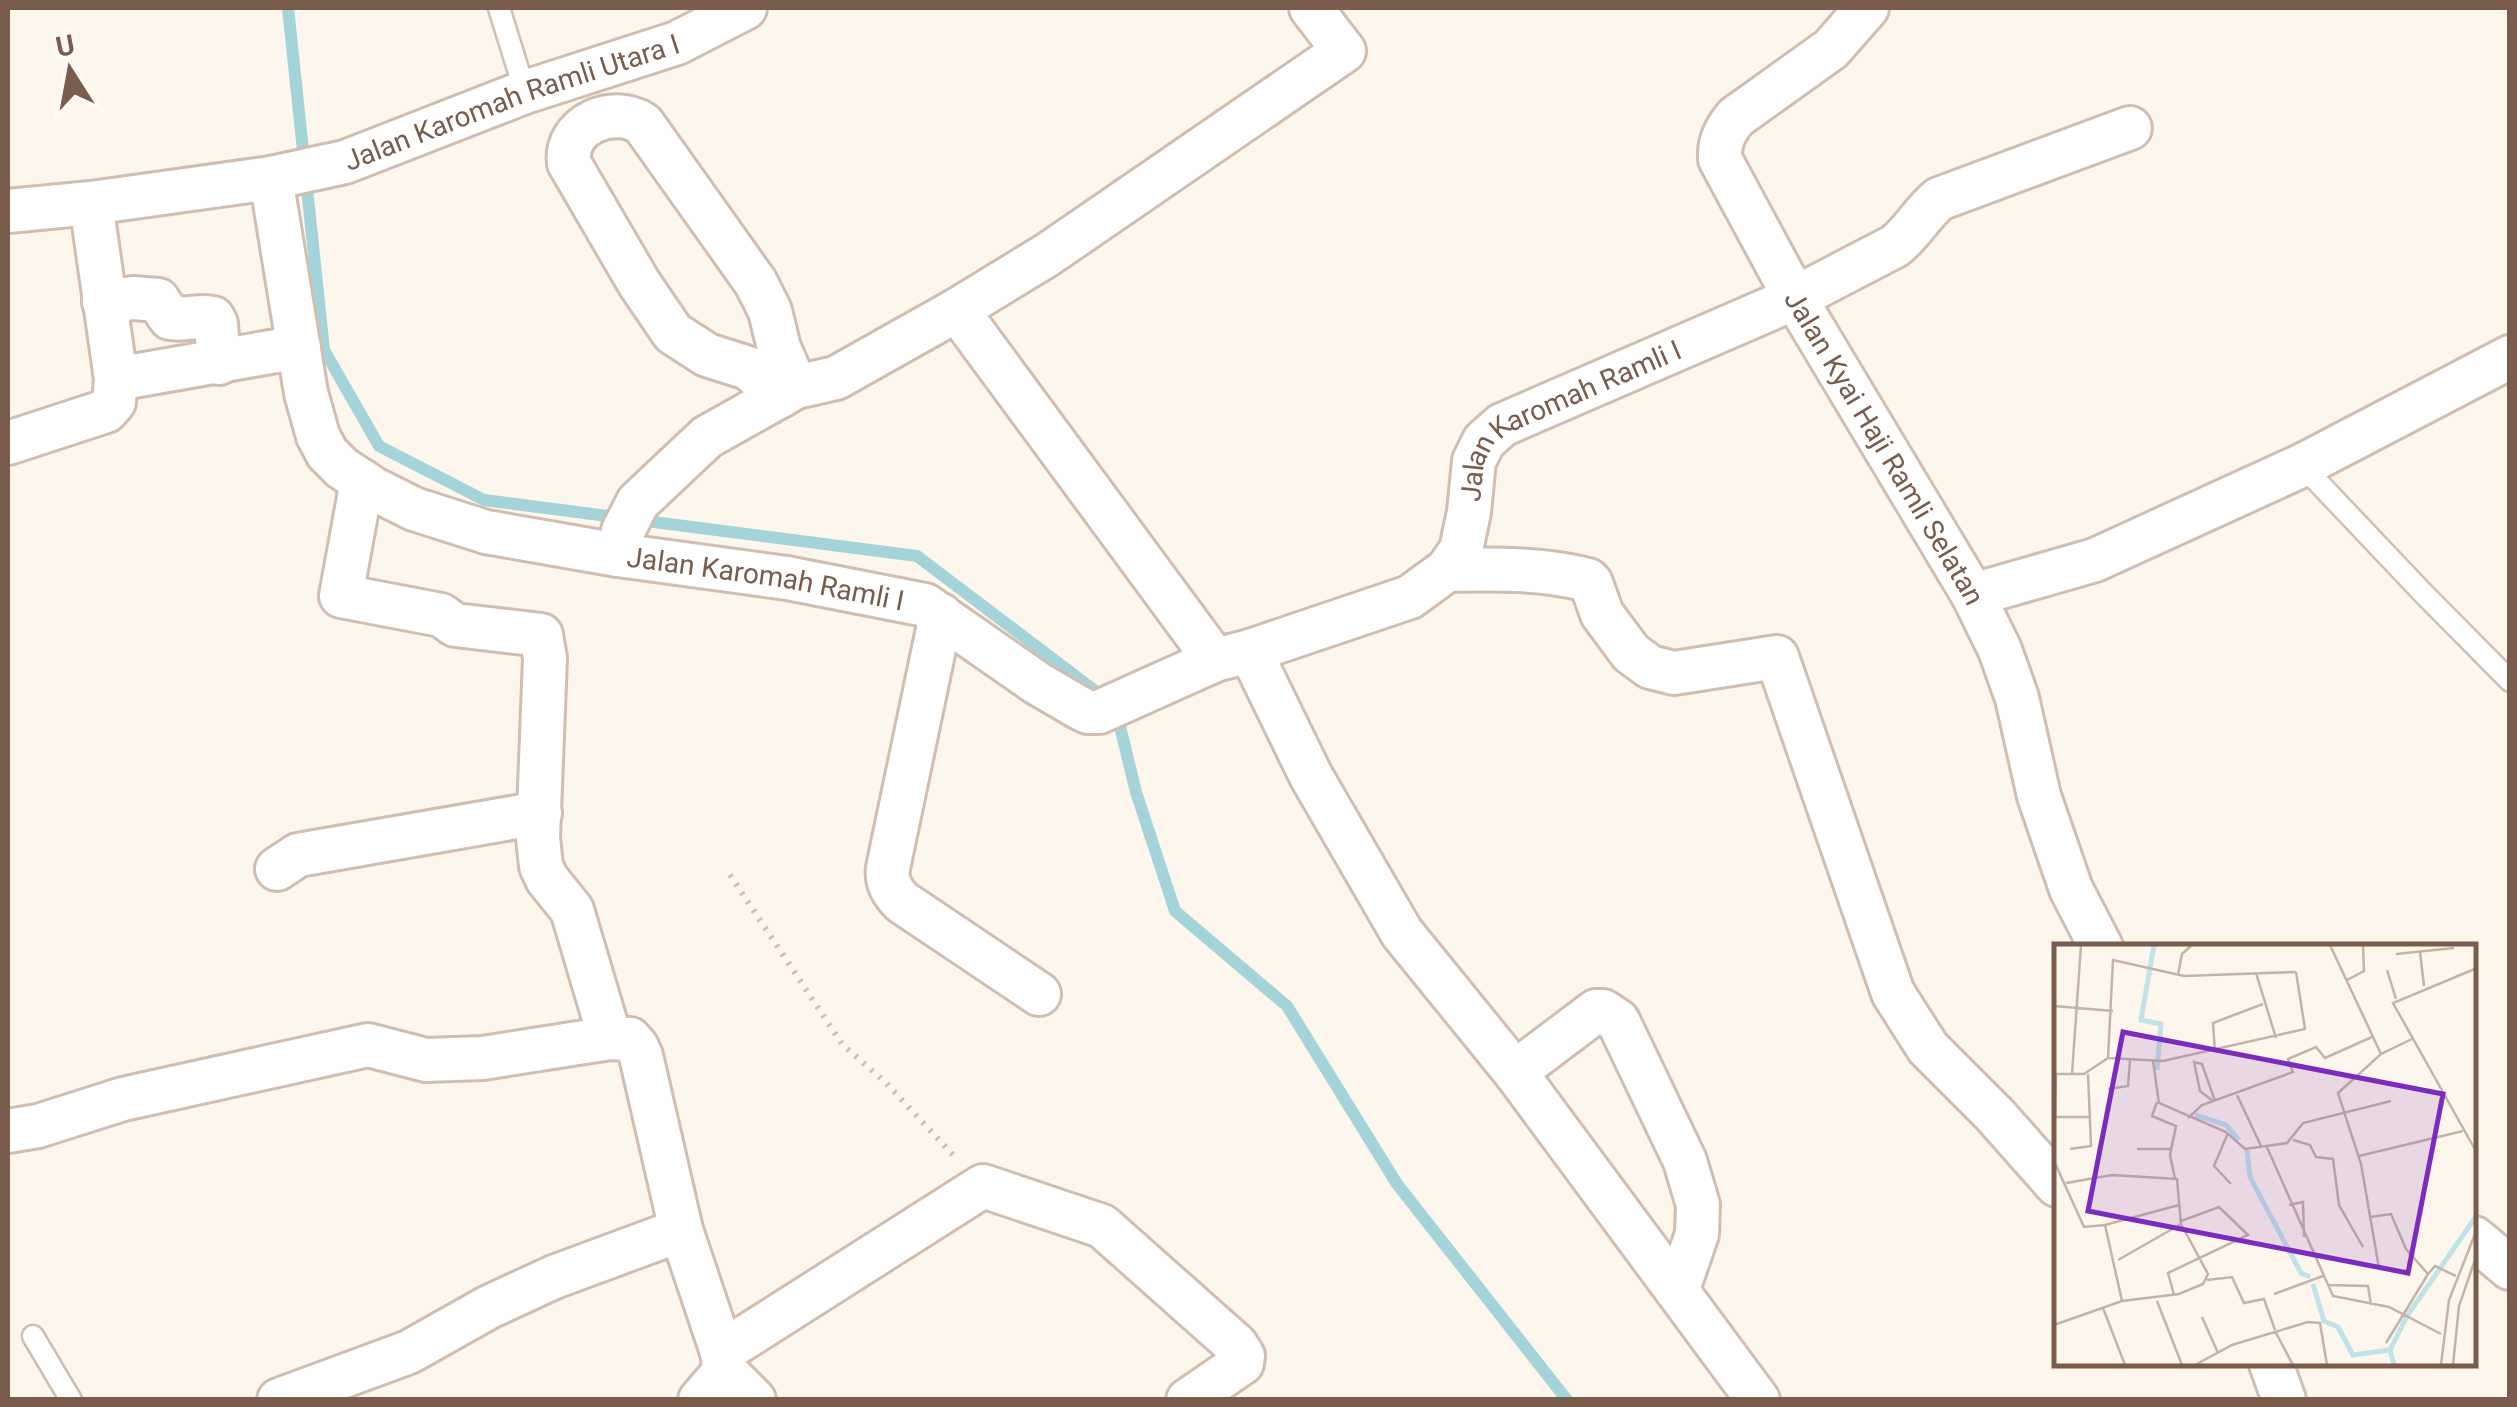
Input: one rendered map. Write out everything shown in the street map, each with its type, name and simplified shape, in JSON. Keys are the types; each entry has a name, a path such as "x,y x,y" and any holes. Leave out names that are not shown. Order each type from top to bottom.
{"street":[{"path":"618,555 638,502 708,437 789,391 836,378 958,310 1047,255 1344,51 1311,8"},
{"name":"Jalan Kyai Haji Ramli Selatan","path":"1866,8 1831,49 1736,117 1720,148 1722,167 1795,298 1973,595 2000,650 2017,698 2039,796 2071,889 2099,944"},
{"name":"Jalan Karomah Ramli Utara I","path":"8,211 283,176 345,162 526,92 677,43 733,10"},
{"path":"622,115 643,124 756,283 770,311 789,391 748,368 707,356 673,333 569,163 569,146 585,126 604,116 622,115"},
{"name":"Jalan Karomah Ramli I","path":"283,176 306,393 318,436 342,468 414,509 486,532 787,578 925,605 1037,683 1088,712 1099,712 1232,656 1410,597 1448,570 1461,550 1474,461 1484,440 1502,424 1795,298 1896,246 1939,199 2130,128"},
{"path":"8,443 106,410 114,402 116,379 91,203"},
{"path":"104,302 146,298 158,300 170,318 213,318 219,363"},
{"path":"958,310 1232,656 1312,776 1402,934 1515,1072 1758,1400"},
{"path":"116,379 299,347"},
{"path":"1973,595 2095,560 2303,465 2510,357"},
{"path":"362,481 341,596 442,614 454,625 541,635 545,658 538,838 541,866 572,910 610,1038"},
{"path":"1448,570 1560,574 1588,580 1602,614 1631,653 1650,667 1674,673 1777,657 1893,993 1928,1048 2054,1182"},
{"path":"942,614 888,880 902,902 1040,994"},
{"path":"277,869 298,855 540,813"},
{"path":"1515,1072 1596,1010 1603,1010 1618,1021 1684,1161 1698,1206 1697,1234 1678,1289"},
{"path":"8,1131 38,1126 123,1099 368,1046 426,1060 483,1058 610,1038 630,1039 642,1056 681,1230 725,1380 982,1186 1102,1226 1236,1345 1243,1356 1242,1363 1188,1400"},
{"path":"279,1400 409,1352 554,1277 681,1230"},
{"path":"2477,1240 2510,1268"},
{"path":"2272,1367 2284,1400"}],"lane":[{"path":"499,8 526,92"},
{"path":"2313,478 2510,681"},
{"path":"33,1336 71,1400"}],"path":[{"path":"730,875 842,1044 886,1083 982,1186"}],"waterway":[{"path":"288,8 324,350 379,446 484,500 917,556 1115,706 1136,792 1175,911 1287,1006 1397,1184 1567,1400"}]}
